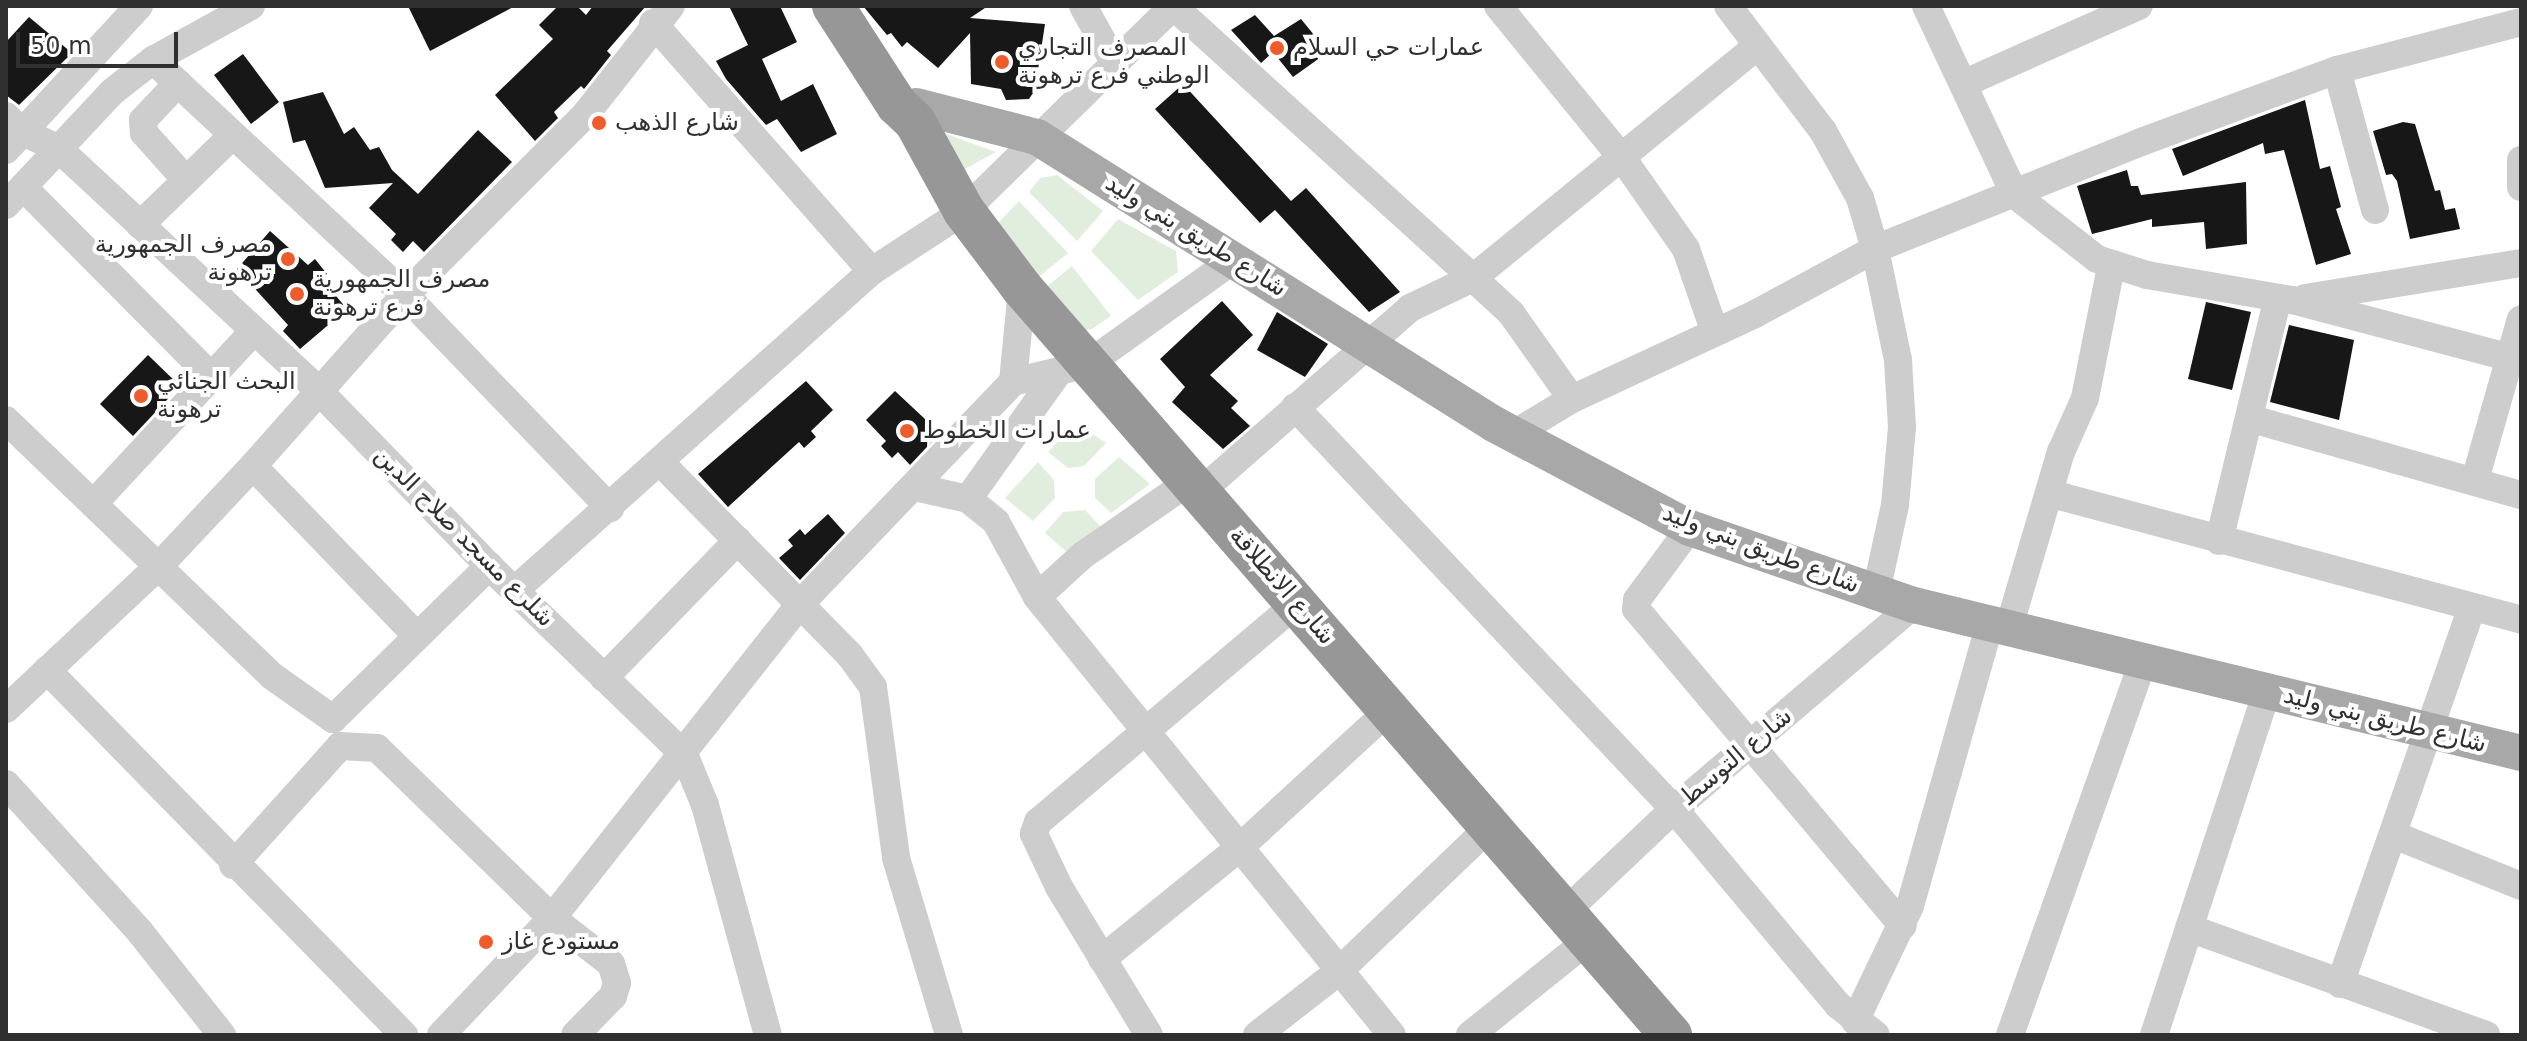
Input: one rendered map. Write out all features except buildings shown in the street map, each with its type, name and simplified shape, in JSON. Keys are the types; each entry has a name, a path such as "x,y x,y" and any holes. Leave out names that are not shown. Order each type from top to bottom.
{"highway":[{"path":"833,6 897,105 915,114"},
{"path":"853,6 915,114"},
{"name":"شارع الانطلاقة","path":"915,114 964,211 1022,288 1074,367 1195,486 1298,602 1488,828 1671,1035"}],"main road":[{"name":"شارع طريق بني وليد","path":"915,114 1037,137 1236,258 1363,346 1512,435 1690,528 1914,605 2521,753"}],"street":[{"path":"11,132 139,6"},
{"path":"211,376 15,196 112,92 153,60 251,6"},
{"path":"1083,6 1114,62"},
{"path":"515,590 661,463 872,271 964,211 1173,6 1511,313 1572,399"},
{"path":"1498,6 1623,159 1686,249 1714,330"},
{"path":"1729,6 1755,48 1823,131 1860,198 1875,249 1898,360 1902,427 1895,505 1876,592"},
{"path":"1926,6 1965,83 2015,195 2111,267 2285,299 2511,358"},
{"path":"1965,83 2139,6"},
{"path":"6,709 160,565 405,295 585,115 662,15 872,271"},
{"path":"1512,435 1572,399 1875,249 2337,70 2521,22"},
{"path":"1037,597 1083,555 1195,486 1295,407 1410,308 1473,278 1623,159 1755,48"},
{"path":"153,60 405,295 610,508"},
{"path":"2337,70 2375,210"},
{"path":"178,83 143,120 144,133 186,180"},
{"name":"شلرع مسجد صلاح الدين","path":"11,132 59,149 318,390 489,566 684,754 705,805 768,1035"},
{"path":"140,225 233,135"},
{"path":"2521,160 2521,187"},
{"path":"968,499 1074,367 1236,258"},
{"path":"2285,299 2521,263"},
{"path":"1295,407 1674,809 1866,1028 1903,926 2000,625 2052,494 2099,343 2111,267"},
{"path":"1013,382 1022,288"},
{"path":"2219,541 2285,299"},
{"path":"2475,480 2521,319"},
{"path":"94,503 254,331"},
{"path":"455,1030 552,918 800,604 1013,382 1074,367"},
{"path":"2252,419 2521,495"},
{"path":"6,420 272,676 333,719 489,566"},
{"path":"661,463 800,604 873,687 896,858 949,1035"},
{"path":"253,466 417,636"},
{"path":"915,487 968,499 996,522 1037,597 1142,732 1392,1035"},
{"path":"2052,494 2521,620"},
{"path":"1690,528 1637,600 1636,609 1903,926"},
{"path":"604,678 738,540"},
{"path":"1149,1035 1102,959 1034,834 1038,822 1298,602"},
{"name":"شارع التوسط","path":"1470,1035 1575,927 1674,809 1914,605"},
{"path":"2340,984 2431,733 2472,607"},
{"path":"2010,1035 2143,661"},
{"path":"47,670 233,865 404,1035"},
{"path":"2154,1035 2267,691"},
{"path":"1102,959 1238,849 1389,710"},
{"path":"233,865 340,746 360,744 377,748 552,918 611,964 617,983 613,996 575,1035"},
{"path":"6,784 140,932 222,1035"},
{"path":"1257,1035 1338,972 1488,828"},
{"path":"2394,835 2521,886"},
{"path":"2189,928 2486,1035"}],"green space":[{"path":"932,129 996,152 963,170"},
{"path":"1057,175 1103,211 1077,241 1029,192 1040,178"},
{"path":"1019,201 1068,253 1030,284 997,224"},
{"path":"1118,219 1176,251 1178,272 1138,300 1091,251"},
{"path":"1072,266 1111,316 1092,329 1072,333 1039,293"},
{"path":"1091,433 1106,443 1084,466 1068,468 1048,452 1064,435"},
{"path":"1119,457 1150,484 1111,513 1095,498 1095,479"},
{"path":"1038,462 1054,480 1055,498 1033,521 1005,498"},
{"path":"1085,510 1101,527 1068,553 1045,533 1063,512"}],"place":[{"name":"عمارات حي السلام","path":"1277,48"},
{"name":"المصرف التجاري الوطني فرع ترهونة","path":"1002,62"},
{"name":"شارع الذهب","path":"599,123"},
{"name":"مصرف الجمهورية ترهونة","path":"288,259"},
{"name":"مصرف الجمهورية فرع ترهونة","path":"297,294"},
{"name":"البحث الجنائي ترهونة","path":"141,396"},
{"name":"عمارات الخطوط","path":"907,431"},
{"name":"مستودع غاز","path":"486,942"}]}
